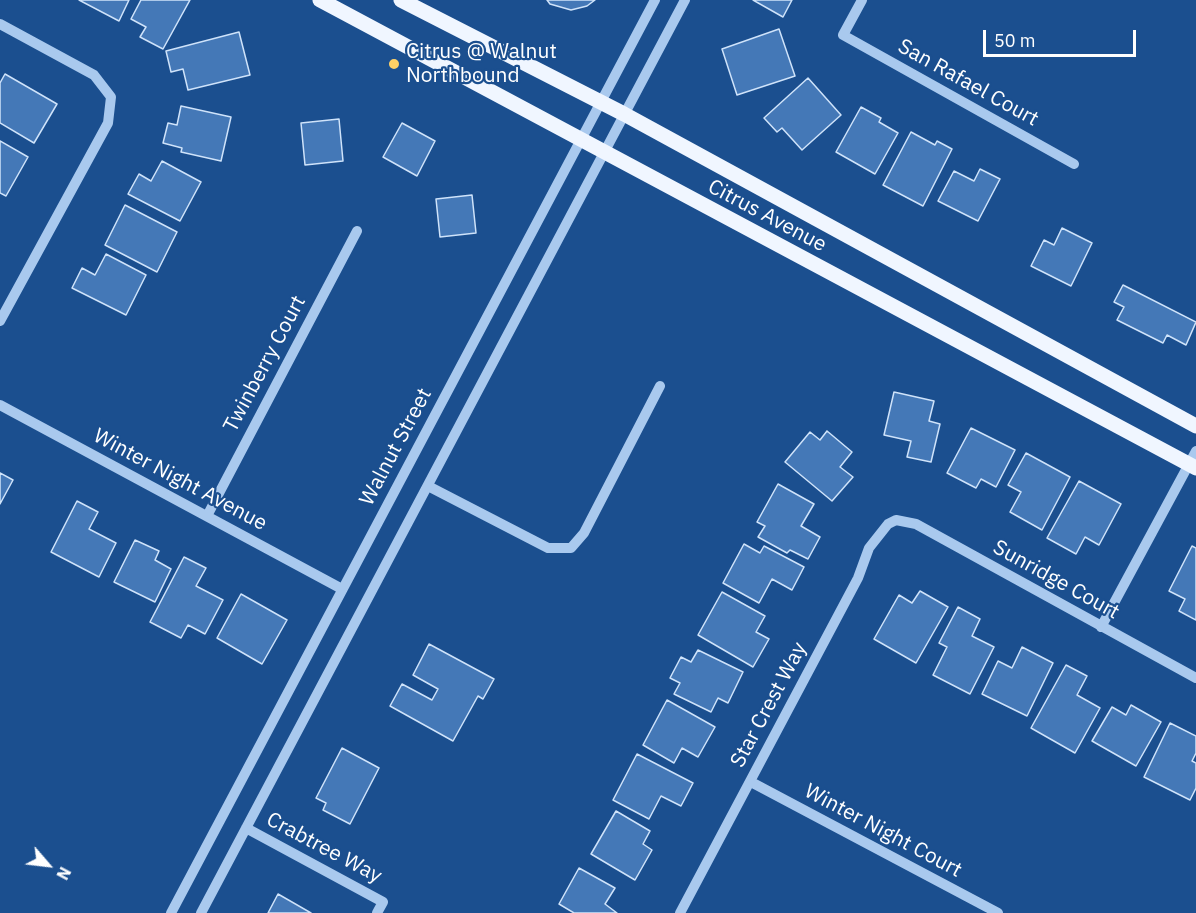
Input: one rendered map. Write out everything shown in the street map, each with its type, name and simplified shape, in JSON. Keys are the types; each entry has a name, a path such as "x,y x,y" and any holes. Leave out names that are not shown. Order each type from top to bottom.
{"main road":[{"name":"Citrus Avenue","path":"320,0 581,142 1194,461"},
{"name":"Citrus Avenue","path":"401,0 624,114 1196,426"}],"street":[{"name":"Walnut Street","path":"171,913 655,0"},
{"path":"201,913 685,0"},
{"name":"San Rafael Court","path":"862,0 843,35 1074,164"},
{"path":"0,24 94,75 111,97 108,123 0,321"},
{"name":"Twinberry Court","path":"207,516 357,231"},
{"path":"428,486 548,548 571,548 584,533 660,386"},
{"name":"Winter Night Avenue","path":"0,405 342,589"},
{"path":"1101,627 1194,461"},
{"name":"Sunridge Court","path":"896,520 916,524 1196,678"},
{"name":"Star Crest Way","path":"680,913 858,578 869,548 888,524 896,520"},
{"name":"Winter Night Court","path":"751,782 998,913"},
{"name":"Crabtree Way","path":"246,828 382,902 377,913"}],"building":[{"path":"79,0 129,0 119,21"},
{"path":"141,0 190,0 163,49 140,37 146,27 131,19"},
{"path":"547,0 595,0 587,6 571,10 550,4"},
{"path":"753,0 792,0 783,17"},
{"path":"779,29 795,76 737,95 722,49"},
{"path":"239,32 250,75 188,90 183,69 171,72 166,51"},
{"path":"5,74 57,104 34,143 0,123 0,83"},
{"path":"808,78 841,115 802,150 782,128 777,132 764,118"},
{"path":"181,106 231,117 221,161 181,152 182,148 163,143 168,123 177,125"},
{"path":"861,107 881,118 879,122 898,133 875,174 836,152"},
{"path":"339,119 343,161 305,165 301,123"},
{"path":"402,123 435,141 417,176 383,157"},
{"path":"911,132 935,145 937,141 952,149 923,206 883,185"},
{"path":"0,141 28,157 6,196 0,193"},
{"path":"162,161 201,182 180,221 128,194 139,174 151,181"},
{"path":"980,169 1000,179 978,221 938,201 954,171 974,181"},
{"path":"472,195 476,233 440,237 436,199"},
{"path":"125,205 177,232 157,272 105,245"},
{"path":"1062,228 1092,243 1071,286 1031,266 1044,240 1054,245"},
{"path":"106,254 146,275 126,315 72,288 82,268 95,275"},
{"path":"1123,285 1196,322 1186,345 1167,335 1163,343 1117,320 1124,307 1114,302"},
{"path":"894,392 934,401 929,421 940,424 931,462 907,457 911,441 884,435"},
{"path":"971,428 1015,450 996,487 981,479 976,488 947,473"},
{"path":"827,431 852,452 840,467 853,477 832,501 785,462 810,432 820,440"},
{"path":"1026,453 1070,477 1042,530 1010,512 1021,492 1008,485"},
{"path":"0,473 13,480 0,504"},
{"path":"1079,481 1121,504 1099,545 1085,537 1076,554 1047,538"},
{"path":"778,484 814,504 801,526 820,537 808,559 790,550 787,553 758,537 765,526 757,522"},
{"path":"77,501 98,512 89,529 116,543 99,577 51,552"},
{"path":"135,540 159,551 155,560 171,569 155,602 114,582"},
{"path":"744,544 760,553 764,546 804,567 792,590 772,579 759,603 723,583"},
{"path":"1192,546 1196,548 1196,620 1179,611 1185,599 1169,591"},
{"path":"184,557 206,568 196,586 223,600 205,634 188,625 181,638 150,622"},
{"path":"920,591 948,607 916,663 874,639 899,595 912,603"},
{"path":"722,592 765,616 756,632 769,639 753,667 698,635"},
{"path":"241,594 287,620 262,664 217,638"},
{"path":"958,607 980,619 972,636 994,647 970,694 933,675 947,647 939,643"},
{"path":"429,644 494,679 483,699 478,696 453,741 390,706 402,684 432,700 438,689 413,675"},
{"path":"1022,647 1053,663 1027,716 982,694 998,661 1012,668"},
{"path":"698,650 743,672 728,703 718,698 711,712 674,694 680,683 670,678 681,657 691,662"},
{"path":"1066,665 1087,676 1077,695 1100,708 1075,753 1031,728"},
{"path":"667,700 715,727 698,757 682,748 674,763 643,745"},
{"path":"1131,705 1161,722 1136,766 1092,741 1112,707 1126,715"},
{"path":"1170,723 1196,736 1196,753 1192,761 1196,763 1196,788 1190,800 1144,777"},
{"path":"342,748 379,768 350,824 323,810 326,803 316,798"},
{"path":"637,754 693,783 681,806 661,796 649,819 613,800"},
{"path":"616,811 650,831 643,844 652,850 635,880 591,854"},
{"path":"579,868 615,888 605,904 617,913 574,913 559,904"},
{"path":"278,894 311,913 268,913"}],"place":[{"name":"Citrus @ Walnut Northbound","path":"394,64"}]}
